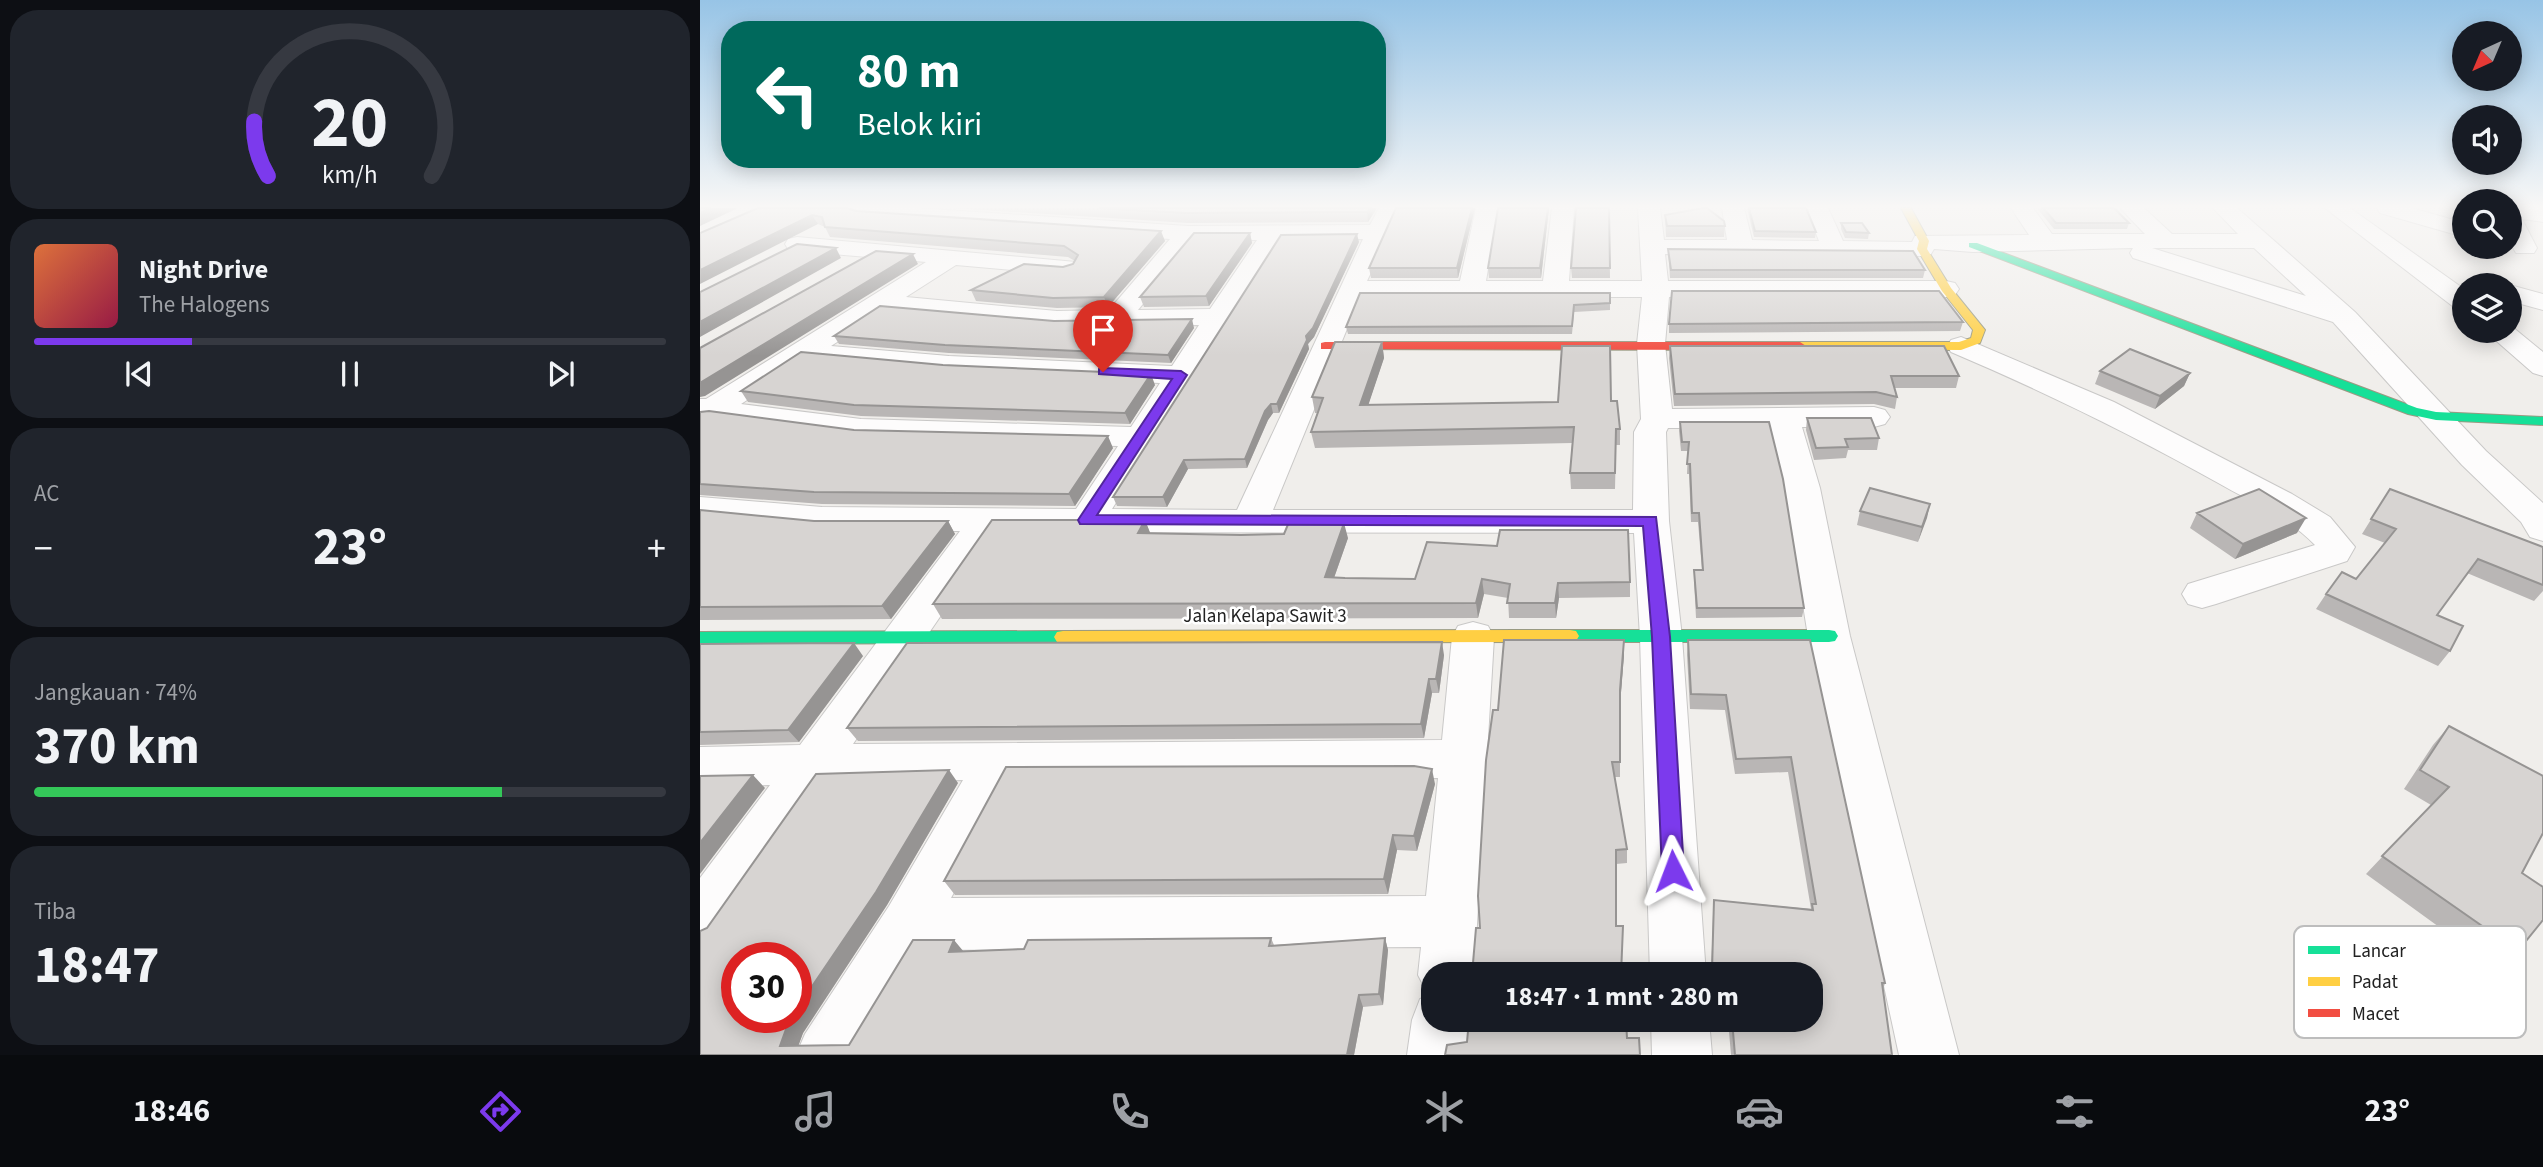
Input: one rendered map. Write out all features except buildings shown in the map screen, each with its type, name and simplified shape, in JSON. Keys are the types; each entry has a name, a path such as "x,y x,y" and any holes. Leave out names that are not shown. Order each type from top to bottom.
{"street":[{"path":"841,271 865,257"},
{"path":"942,257 1066,267"},
{"path":"1035,299 1076,257"},
{"path":"1118,318 1168,257"},
{"path":"1086,520 1257,257"},
{"path":"1250,522 1366,257"},
{"path":"1471,289 1477,257"},
{"path":"1555,289 1558,257"},
{"path":"1654,257 1656,289 1651,344 1657,419 1650,432 1651,521 1661,637 1677,962"},
{"path":"1325,346 1961,346 1976,340 1979,330 1946,289 1929,257"},
{"path":"2005,257 2381,401 2436,416 2543,421"},
{"path":"2157,257 2345,318"},
{"path":"2277,257 2345,318 2474,458 2534,515 2543,529"},
{"path":"2407,257 2452,292"},
{"path":"704,411 950,258"},
{"path":"2425,270 2452,277"},
{"path":"1350,289 1946,289"},
{"path":"2522,296 2543,302"},
{"path":"879,303 1035,299 1057,319 1219,317"},
{"path":"2514,343 2543,366"},
{"path":"1961,346 2042,380 2172,443 2298,513 2323,529 2336,547 2334,552 2202,594"},
{"path":"801,352 949,365 1181,375"},
{"path":"704,411 860,429 1140,438"},
{"path":"1783,416 1802,488 1829,636 1929,1055"},
{"path":"1657,419 1874,417"},
{"path":"700,508 822,519 1651,521"},
{"path":"700,921 988,520"},
{"name":"Jalan Kelapa Sawit 3","path":"700,638 1829,636"},
{"path":"1447,962 1461,759 1473,637"},
{"path":"700,767 1000,760 1461,759"},
{"path":"826,1055 908,924 1000,760"},
{"path":"908,924 1451,920"},
{"path":"1437,1055 1439,1032"},
{"path":"1681,1032 1682,1055"}],"traffic: fast":[{"path":"2005,257 2413,411 2436,416 2543,421"},
{"path":"1570,636 1829,636"},
{"path":"700,638 1063,637"}],"traffic: slow":[{"path":"1800,346 1961,346 1976,340 1979,330 1946,289 1927,257"},
{"path":"1063,637 1570,636"}],"traffic: jam":[{"path":"1325,346 1800,346"}],"route":[{"path":"1103,372 1181,375 1086,520 1482,523 1651,521 1661,637 1673,871"}]}
